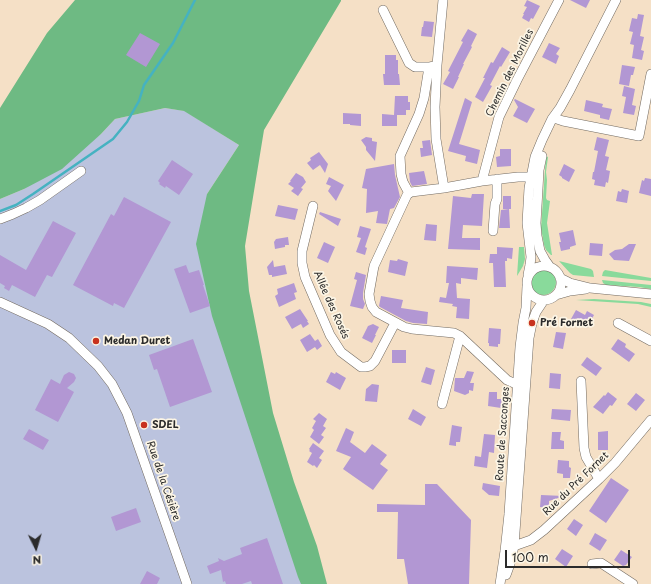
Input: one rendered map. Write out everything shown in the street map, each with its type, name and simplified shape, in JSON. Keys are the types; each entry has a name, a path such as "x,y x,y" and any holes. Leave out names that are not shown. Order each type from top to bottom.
{"street":[{"path":"409,193 402,178 400,156 419,114 433,66 443,0"},
{"name":"Chemin des Morilles","path":"482,181 499,117 516,80 559,0"},
{"path":"550,267 540,251 536,223 539,170 544,146 560,108 616,0"},
{"path":"383,10 409,63 415,67 422,68 433,66"},
{"path":"433,66 436,139 444,188"},
{"path":"556,119 639,136 651,74"},
{"path":"560,108 552,119 542,140 535,157 531,177 527,223 531,256 526,286 533,296 544,300 570,291 590,288"},
{"path":"518,385 507,380 460,336 454,333 404,327 376,312 372,307 369,294 374,266 409,193 497,179 531,177 539,170"},
{"path":"0,219 26,208 40,200 82,171"},
{"path":"531,177 538,189"},
{"path":"493,231 495,204 497,199 497,179"},
{"name":"Allée des Rosés","path":"313,206 302,251 302,263 305,277 330,335 340,352 361,367 370,366 375,361 395,322"},
{"path":"528,275 538,266 544,265 556,271 560,278 561,284 556,295"},
{"path":"560,278 570,283 590,288 651,294"},
{"name":"Route de Sacconges","path":"501,584 509,514 520,347 526,308 526,286"},
{"name":"Route de Sacconges","path":"501,584 510,564 514,546 528,345 532,323 536,312 544,300"},
{"name":"Rue de la Césière","path":"0,302 48,324 69,338 98,366 112,384 127,413 187,584"},
{"path":"618,323 651,341"},
{"path":"442,404 460,336"},
{"path":"581,381 584,448 586,457 599,479"},
{"name":"Rue du Pré Fornet","path":"505,550 531,540 544,530 599,479 651,420"},
{"path":"592,564 601,563 633,584"}],"shaded area":[{"path":"165,108 185,111 239,145 207,194 317,584 0,584 0,199 24,189 101,134 115,119"}],"green space":[{"path":"75,0 341,0 264,130 245,246 249,291 273,413 294,482 317,546 327,584 301,584 298,577 212,316 196,244 207,194 239,145 184,111 165,108 115,119 101,134 62,169 24,189 0,199 0,108 47,33"},
{"path":"546,156 548,157 546,172 546,198 550,201 547,223 552,255 546,250 541,228"},
{"path":"519,247 524,247 525,259 517,276"},
{"path":"559,261 591,269 594,277 573,275"},
{"path":"543,269 552,273 556,282 552,291 543,295 534,291 530,282 534,273"},
{"path":"605,270 651,278 651,281 602,276"},
{"path":"602,280 651,285 651,289 606,285"},
{"path":"594,299 641,302 651,304 651,307 638,304 576,300"}],"building":[{"path":"527,0 540,6 533,19 531,18 529,22 522,18 527,7 524,6"},
{"path":"570,0 590,0 586,8"},
{"path":"638,14 644,15 640,36 644,37 641,50 644,51 642,60 632,58 634,45 630,44 633,32 629,31 632,18 637,19"},
{"path":"424,21 434,22 432,37 421,36"},
{"path":"468,29 477,34 453,89 443,84 463,42 461,41"},
{"path":"140,33 160,44 146,67 126,55"},
{"path":"549,43 560,48 556,54 559,56 556,64 542,57"},
{"path":"502,47 510,52 501,67 500,66 490,85 492,86 483,102 475,97 491,62 493,63"},
{"path":"385,55 396,55 396,60 398,60 400,85 384,85 383,74 385,74"},
{"path":"622,65 635,67 633,75 631,75 629,86 619,84"},
{"path":"624,86 635,89 632,105 636,106 634,115 623,113 626,97 622,96"},
{"path":"395,96 408,96 410,110 406,110 406,115 397,115 397,126 382,126 382,114 394,115"},
{"path":"465,98 472,102 459,144 480,150 477,164 465,161 466,156 448,151"},
{"path":"515,99 535,109 527,123 513,116 518,107 514,100"},
{"path":"586,100 603,104 602,107 612,109 609,120 600,118 600,115 584,111"},
{"path":"343,113 361,114 361,126 343,124"},
{"path":"366,137 372,138 372,141 377,142 375,161 366,150 366,147 361,140"},
{"path":"597,137 609,140 605,156 609,157 606,170 610,171 608,183 606,182 605,187 594,185 595,180 592,179 598,151 594,150"},
{"path":"430,140 432,155 421,157 420,148 423,148 422,141"},
{"path":"500,149 511,149 511,166 497,167 496,157 500,156"},
{"path":"319,152 328,164 325,173 320,165 313,170 307,163 311,160 310,158"},
{"path":"172,160 193,174 179,195 166,186 165,188 159,184 160,183 158,181"},
{"path":"394,164 400,197 394,208 390,209 387,224 376,223 378,211 366,213 367,189 362,188 366,169"},
{"path":"564,164 575,170 569,182 559,175"},
{"path":"424,171 427,184 412,186 409,173"},
{"path":"296,173 303,177 306,182 301,188 303,189 298,196 291,191 294,188 288,184"},
{"path":"329,177 344,185 336,201 328,191 331,186 326,184"},
{"path":"645,178 651,179 651,196 639,193 642,180 644,181"},
{"path":"622,189 629,191 627,203 616,201 618,191 621,192"},
{"path":"472,194 484,194 482,226 463,225 462,238 480,238 480,250 448,249 453,196 471,198"},
{"path":"503,196 511,196 511,209 503,209"},
{"path":"124,197 171,222 124,308 114,303 113,306 73,285 111,214 114,216"},
{"path":"278,205 298,209 295,220 275,216"},
{"path":"509,209 510,228 499,228 501,210"},
{"path":"320,212 341,219 338,226 319,214"},
{"path":"53,221 76,233 52,277 47,275 35,297 12,285 9,291 4,288 5,286 0,283 0,255 26,270"},
{"path":"426,224 437,225 436,241 424,240"},
{"path":"360,226 371,229 365,247 367,248 365,255 356,252 361,238 357,237"},
{"path":"573,230 576,245 570,247 570,249 561,251 559,233"},
{"path":"288,237 289,245 275,249 274,242 276,239"},
{"path":"324,242 335,247 328,263 317,258"},
{"path":"590,243 603,244 602,256 589,255"},
{"path":"629,244 636,244 629,261 614,260 609,254 615,250 622,249"},
{"path":"497,247 513,248 512,259 507,258 507,261 505,261 506,287 494,287 493,263 489,263 490,254 497,254"},
{"path":"398,259 408,262 405,276 388,272 390,260 397,261"},
{"path":"273,260 274,267 285,265 287,274 272,277 272,275 269,275 267,267"},
{"path":"186,265 189,273 199,270 210,306 190,313 174,269"},
{"path":"447,266 478,268 477,280 461,278 461,284 456,283 457,298 470,299 469,319 456,318 457,307 452,306 453,304 439,302 440,297 446,298 449,283 446,283"},
{"path":"356,272 366,275 363,293 365,304 363,309 350,306 357,280 354,279"},
{"path":"294,283 297,292 294,293 296,299 279,307 275,296 278,294 277,289"},
{"path":"381,296 403,300 401,308 428,312 427,324 406,321 380,307"},
{"path":"300,309 309,324 303,328 301,324 292,329 285,317"},
{"path":"576,310 585,315 587,311 594,315 587,328 571,319"},
{"path":"373,324 379,327 372,343 362,338 368,326"},
{"path":"489,328 501,329 500,344 498,344 498,347 489,346"},
{"path":"556,332 566,333 563,349 553,347"},
{"path":"310,334 315,341 318,339 322,346 317,350 315,347 307,352 300,340"},
{"path":"193,339 212,392 170,407 157,369 154,370 149,355"},
{"path":"618,339 626,344 625,347 635,354 629,362 611,349"},
{"path":"392,350 406,350 406,363 392,363"},
{"path":"587,357 602,368 596,376 581,365"},
{"path":"426,367 435,370 431,385 421,382"},
{"path":"467,371 474,372 470,383 474,383 473,391 469,390 469,393 465,395 454,391 455,378 464,378"},
{"path":"69,372 74,374 76,378 67,388 74,392 58,422 35,410 51,379 60,384 64,375"},
{"path":"331,372 335,374 336,372 346,378 340,390 326,382"},
{"path":"550,373 561,374 560,389 549,388"},
{"path":"372,384 379,385 377,402 365,401 366,389"},
{"path":"489,392 497,392 497,399 502,399 501,408 488,406"},
{"path":"608,392 617,399 603,414 593,407"},
{"path":"636,393 645,400 636,411 627,404"},
{"path":"413,409 426,417 421,426 408,419"},
{"path":"552,409 571,410 570,421 551,419"},
{"path":"319,413 327,419 323,426 326,428 321,435 324,437 319,444 310,437 314,430 312,428 316,421 313,419"},
{"path":"452,425 462,427 460,442 456,442 456,446 449,445"},
{"path":"346,428 354,432 350,442 365,453 372,444 387,455 380,464 388,470 373,490 343,469 351,457 336,451"},
{"path":"29,429 49,440 43,450 23,439"},
{"path":"608,431 608,450 598,450 598,432"},
{"path":"552,432 561,432 560,440 564,441 564,449 551,449"},
{"path":"484,434 495,435 494,453 489,452 487,468 474,466 475,456 481,457"},
{"path":"313,443 324,451 319,458 322,460 317,468 307,462 312,453 309,449"},
{"path":"558,460 569,461 569,467 571,468 570,478 563,478 563,474 557,473"},
{"path":"611,478 629,490 606,523 589,511"},
{"path":"483,483 500,486 499,496 489,495 482,489"},
{"path":"425,484 437,484 471,520 469,584 408,584 404,559 397,559 398,512 377,512 377,504 425,505"},
{"path":"541,495 564,496 549,501 549,508 540,507"},
{"path":"136,508 141,522 116,531 111,517"},
{"path":"574,519 583,525 576,536 567,529"},
{"path":"595,533 607,540 600,551 589,544"},
{"path":"267,538 283,584 252,584 251,581 242,584 226,584 225,581 223,582 221,570 210,574 207,566 219,561 218,558 224,561 242,554 240,548"},
{"path":"562,549 573,556 566,567 555,559"},
{"path":"621,550 632,557 626,565 623,566 614,560"},
{"path":"147,571 160,578 157,584 140,584"}],"waterway":[{"path":"0,211 16,205 113,139 127,122 139,101 144,85 173,43 195,0"}],"place":[{"name":"Pré Fornet","path":"532,323"},
{"name":"Medan Duret","path":"96,341"},
{"name":"SDEL","path":"144,425"}]}
